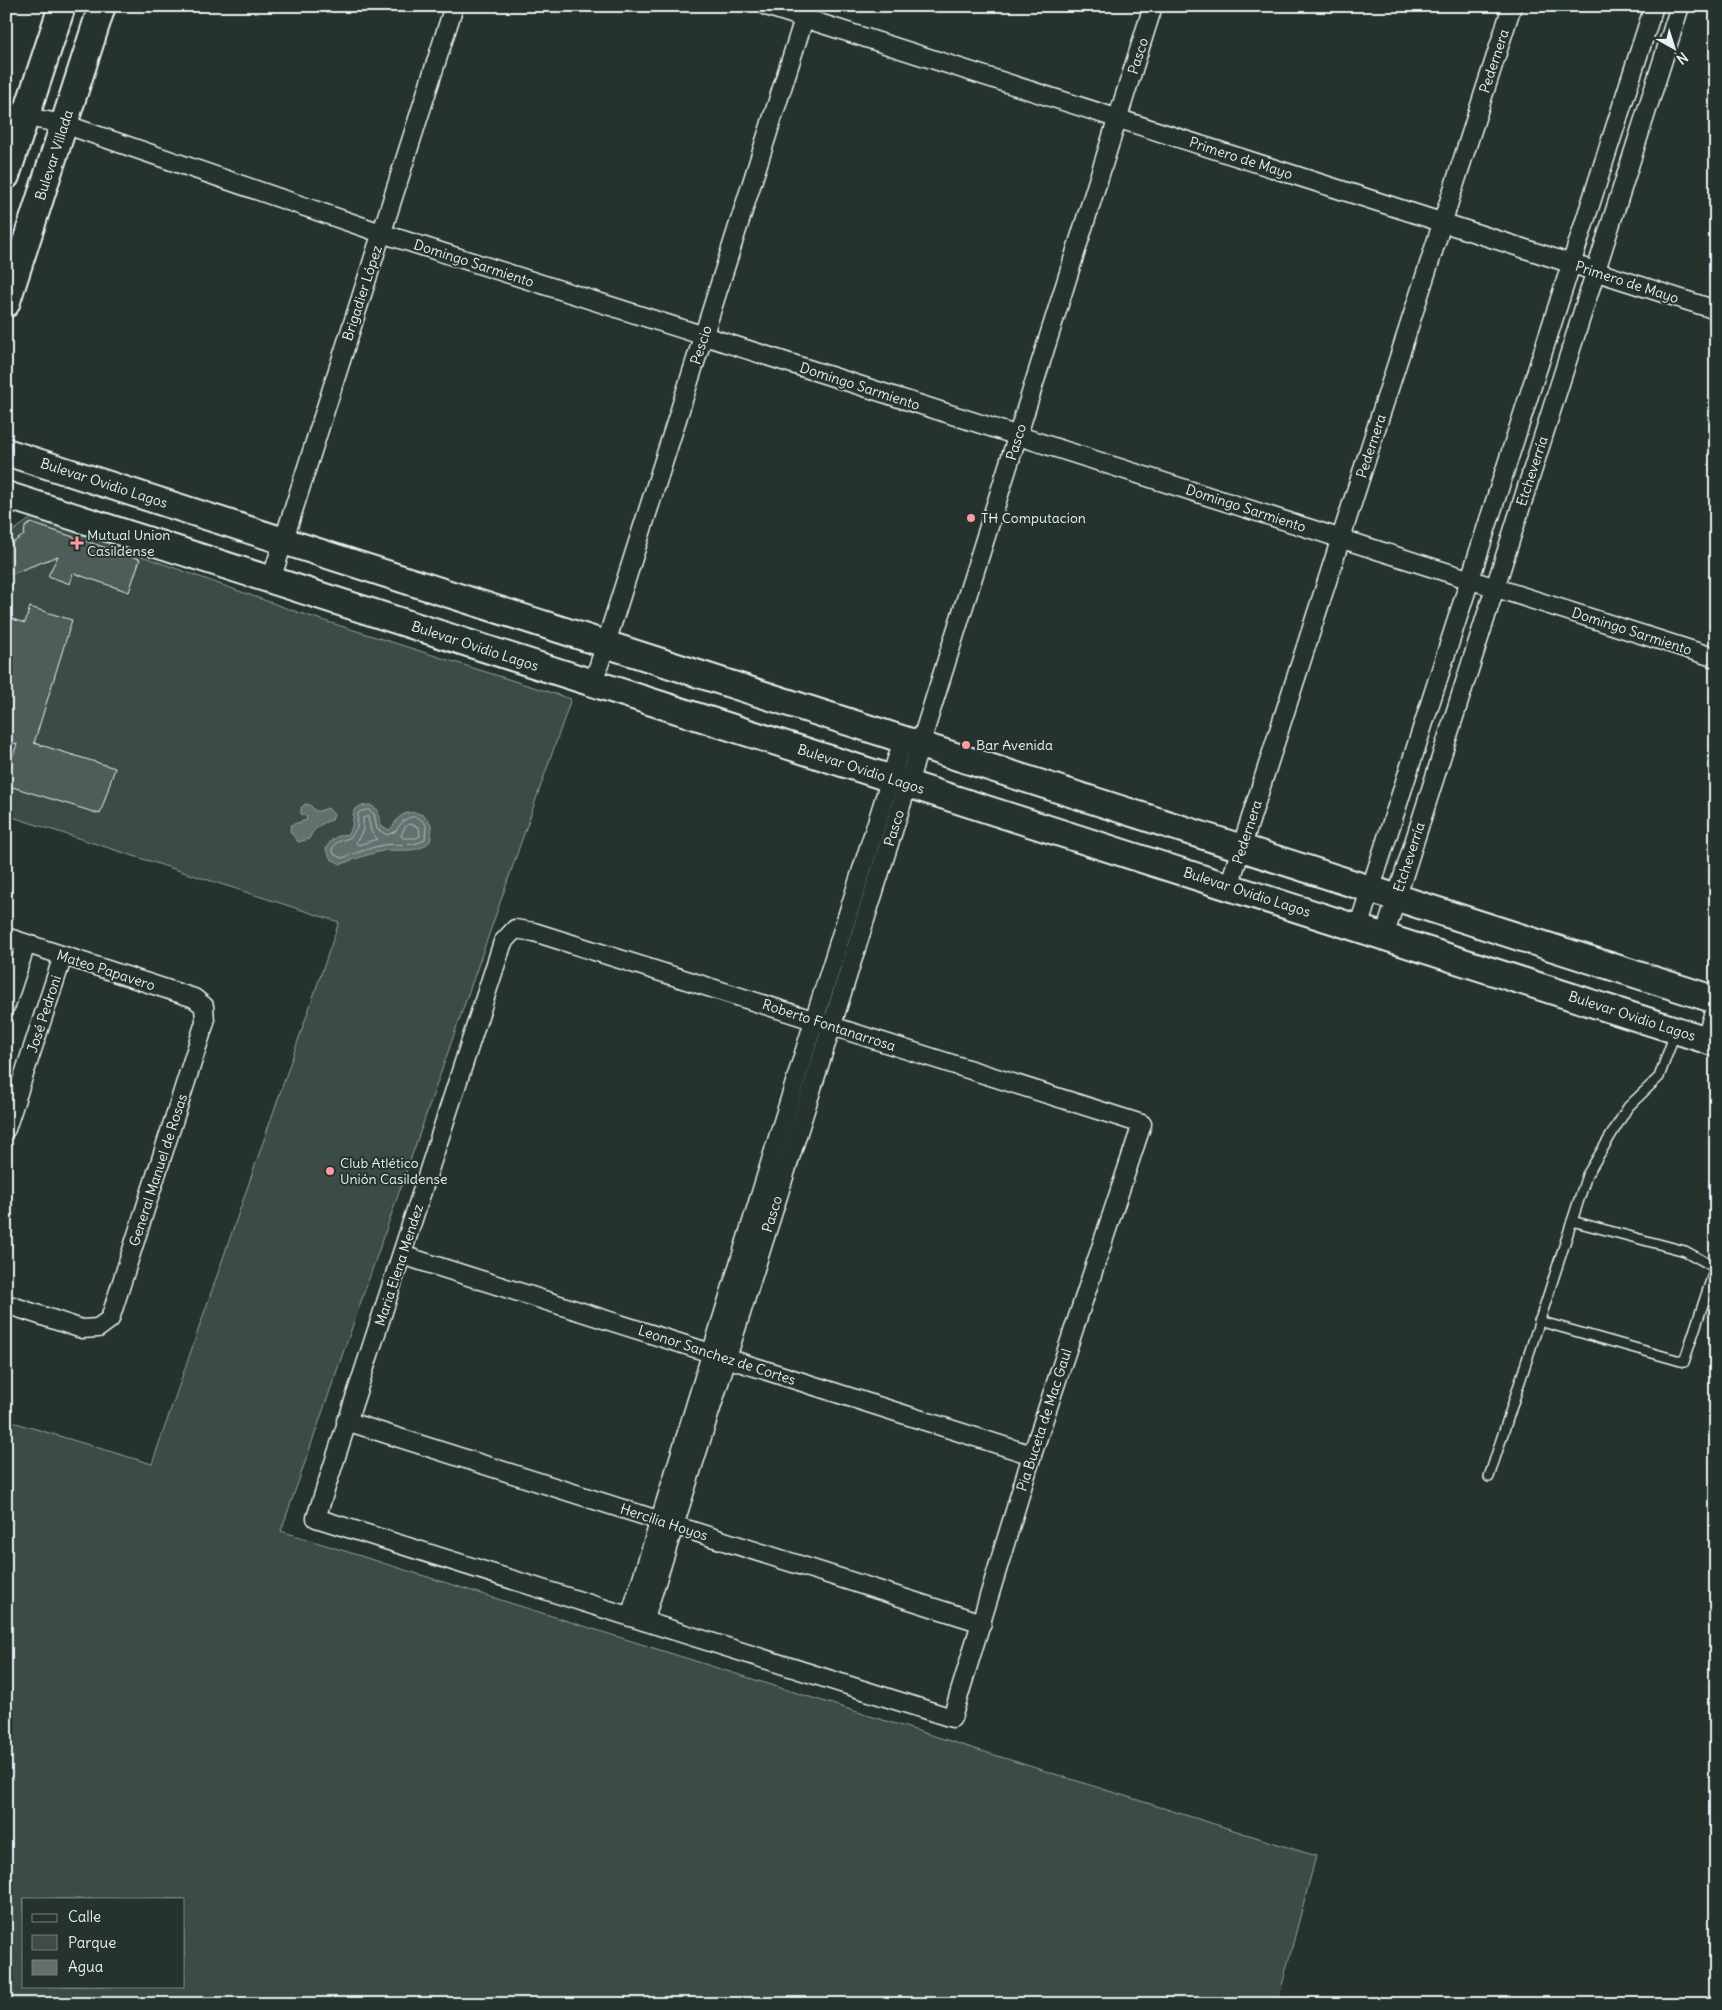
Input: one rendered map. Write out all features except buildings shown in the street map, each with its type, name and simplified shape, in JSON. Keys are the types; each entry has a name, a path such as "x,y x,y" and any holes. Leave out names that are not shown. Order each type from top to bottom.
{"main road":[{"path":"6,176 16,114 62,6"},
{"name":"Bulevar Villada","path":"6,304 102,6"},
{"name":"Bulevar Ovidio Lagos","path":"6,452 1716,1000"},
{"name":"Bulevar Ovidio Lagos","path":"6,495 1710,1041"}],"street":[{"name":"Brigadier López","path":"271,580 454,6"},
{"name":"Primero de Mayo","path":"766,6 806,12 1118,119 1716,310"},
{"name":"Pasco","path":"637,1619 719,1356 814,1021 899,782 1018,436 1153,6"},
{"name":"Pedernera","path":"1229,886 1512,6"},
{"name":"Etcheverría","path":"1358,928 1654,6"},
{"name":"Etcheverría","path":"1384,937 1680,6"},
{"name":"Pescio","path":"593,684 806,12"},
{"name":"Domingo Sarmiento","path":"16,114 64,124 382,233 1716,658"},
{"name":"Pasco","path":"719,1356 832,1026 899,782"},
{"name":"Roberto Fontanarrosa","path":"515,930 534,932 1142,1124"},
{"name":"Maria Elena Mendez","path":"515,930 504,942 346,1421 316,1518 637,1619"},
{"name":"Mateo Papavero","path":"6,937 194,998 204,1006"},
{"path":"6,1005 26,944"},
{"name":"José Pedroni","path":"6,1129 63,956"},
{"name":"General Manuel de Rosas","path":"6,1304 82,1329 98,1328 110,1319 205,1022 204,1006"},
{"path":"1710,1041 1716,1006"},
{"name":"Pia Buceta de Mac Gaul","path":"637,1619 952,1718 1032,1455 1142,1124"},
{"name":"Leonor Sanchez de Cortes","path":"402,1255 1032,1455"},
{"name":"Hercilia Hoyos","path":"346,1421 982,1623"}],"lane":[{"path":"1489,1477 1587,1175 1628,1107 1659,1077 1676,1030"},
{"path":"1540,1321 1684,1362 1716,1268 1684,1251 1572,1221"}],"green space":[{"name":"Club Atlético Unión Casildense","path":"33,517 300,613 571,699 281,1531 1316,1856 1277,2004 6,2004 6,1420 152,1464 339,922 6,815 6,536"}],"water":[{"path":"305,804 310,805 315,811 328,808 334,815 332,820 318,827 309,839 298,842 290,831 291,825 307,820 306,816 301,814 301,808"},
{"path":"370,805 378,810 381,826 389,830 405,814 418,813 422,815 431,825 430,841 414,850 382,851 341,864 331,859 326,850 332,840 348,834 352,827 354,810 360,806"}],"place":[{"name":"TH Computacion","path":"971,518"},
{"name":"Mutual Union Casildense","path":"77,543"},
{"name":"Bar Avenida","path":"966,745"},
{"name":"Club Atlético Unión Casildense","path":"330,1171"}]}
